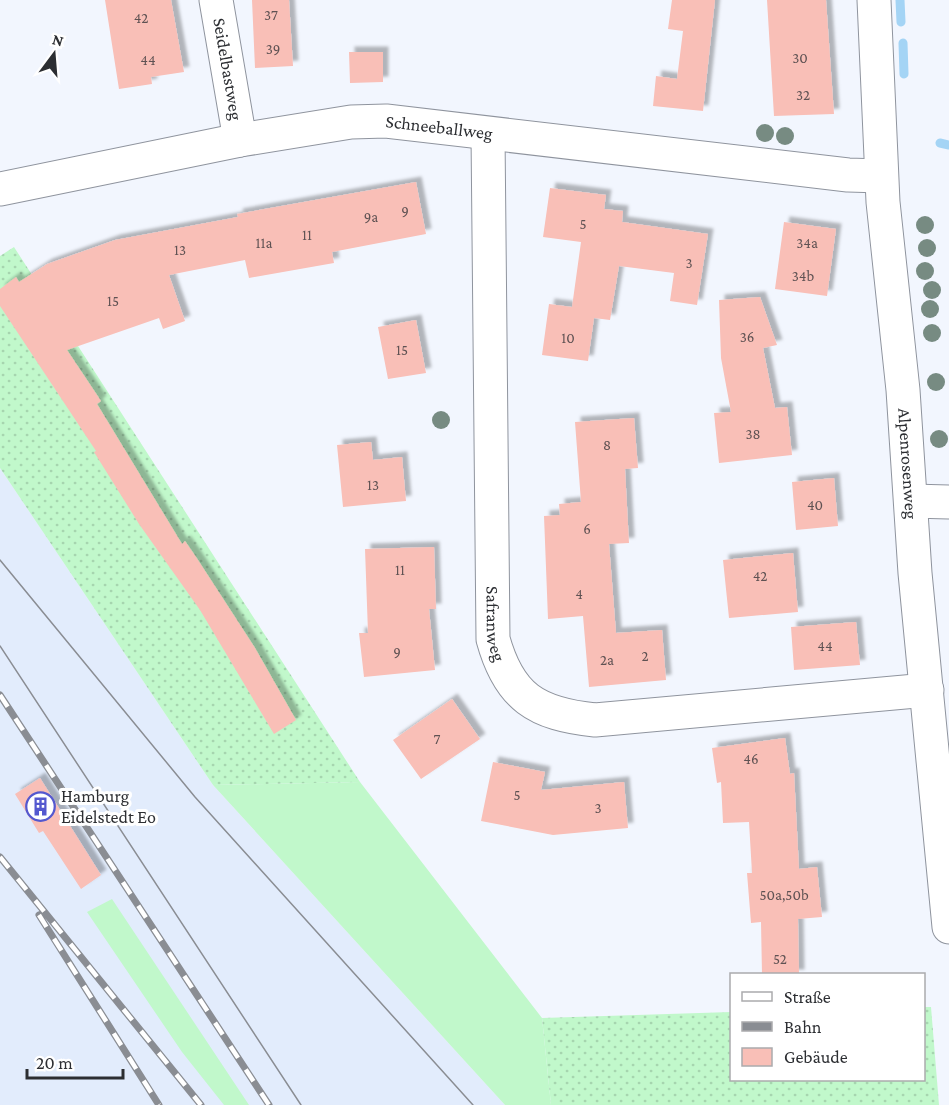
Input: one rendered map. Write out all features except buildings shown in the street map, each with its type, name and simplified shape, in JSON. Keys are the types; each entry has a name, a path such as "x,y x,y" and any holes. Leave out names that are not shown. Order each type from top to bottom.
{"street":[{"name":"Seidelbastweg","path":"216,0 240,140"},
{"name":"Alpenrosenweg","path":"874,0 881,176 949,927"},
{"name":"Schneeballweg","path":"0,189 240,140 351,122 386,121 848,175 881,176"},
{"name":"Safranweg","path":"488,134 493,639 501,666 517,690 540,707 567,717 595,720 927,690"},
{"path":"911,501 949,502"}],"shaded area":[{"path":"0,468 213,785 505,1105 0,1105"}],"green space":[{"path":"14,247 360,782 213,785 0,468 0,256"},
{"path":"360,782 542,1018 551,1105 505,1105 213,785"},
{"path":"112,899 249,1105 224,1105 182,1052 87,912"},
{"path":"925,1007 931,1007 939,1105 551,1105 542,1018 730,1012 730,1081 925,1081"}],"waterway":[{"path":"900,0 901,22"},
{"path":"903,43 904,74"},
{"path":"940,143 949,145"}],"tram line":[{"path":"0,560 195,797 473,1105"},
{"path":"0,646 301,1105"}],"railway":[{"path":"0,695 269,1105"},
{"path":"0,857 201,1105"},
{"path":"39,915 159,1105"}],"place":[{"name":"Hamburg Eidelstedt Eo","path":"40,806"}]}
